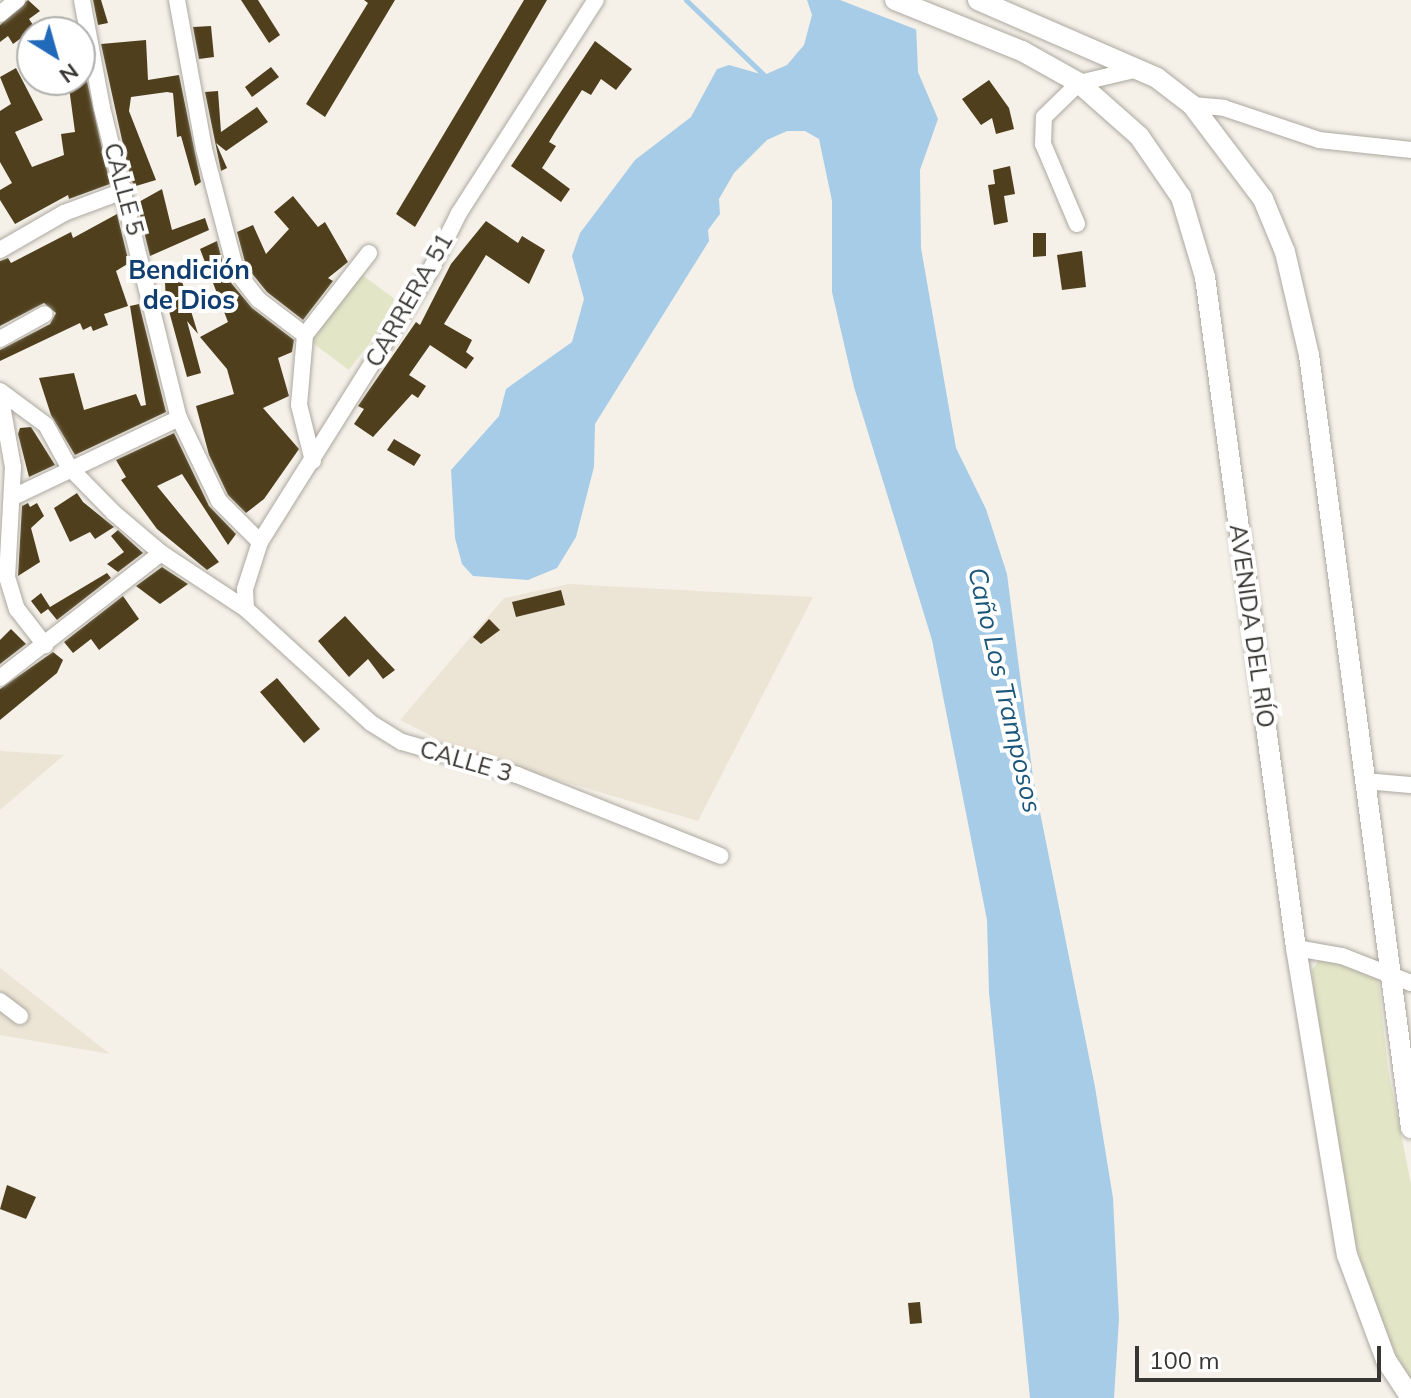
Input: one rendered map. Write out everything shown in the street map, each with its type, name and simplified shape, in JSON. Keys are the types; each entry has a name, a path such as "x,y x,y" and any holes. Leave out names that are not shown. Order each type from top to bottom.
{"main road":[{"name":"AVENIDA DEL RÍO","path":"895,0 1022,51 1079,83 1139,136 1181,197 1205,277 1296,948 1347,1255 1386,1360 1411,1398"},
{"path":"978,0 1138,69 1192,105 1263,199 1285,252 1302,318 1387,971 1411,1128"}],"street":[{"path":"0,14 17,0"},
{"name":"CALLE 5","path":"82,0 102,108 126,190 179,418 219,501 260,542"},
{"path":"177,0 204,149 236,271 259,300 305,335"},
{"name":"CARRERA 51","path":"246,609 245,589 260,542 430,271 459,213 596,0"},
{"path":"1077,224 1043,144 1044,117 1079,83 1138,69"},
{"path":"1192,105 1224,108 1319,140 1411,150"},
{"path":"0,250 64,213 126,190"},
{"path":"313,461 299,405 305,335 369,253"},
{"path":"0,339 45,314"},
{"path":"0,393 9,424 13,497 6,526 7,577 17,609 45,645"},
{"name":"CALLE 3","path":"0,393 46,425 73,471 161,553 246,609 371,723 402,742 517,775 721,856"},
{"path":"13,497 179,418"},
{"path":"0,678 161,553"},
{"path":"1364,781 1411,785"},
{"path":"1296,948 1387,971 1409,984"},
{"path":"0,1001 20,1016"}],"shaded area":[{"path":"569,584 813,597 698,821 463,752 400,720 504,598"},
{"path":"0,751 64,755 0,810"},
{"path":"0,968 110,1054 0,1035"}],"green space":[{"path":"361,274 400,303 349,370 310,341"},
{"path":"1319,960 1370,967 1378,977 1388,1069 1411,1184 1411,1381 1389,1341 1353,1237 1314,992 1312,970"}],"water":[{"name":"Caño Los Tramposos","path":"807,0 915,0 918,72 938,119 920,170 921,248 956,448 986,509 1007,574 1033,777 1095,1087 1113,1198 1119,1319 1114,1398 1030,1398 989,993 987,920 932,640 854,387 832,292 832,201 819,139 805,131 787,131 767,140 734,173 719,199 720,214 708,230 709,241 595,424 594,467 576,537 557,568 528,580 473,576 462,564 455,538 451,470 499,416 506,389 572,342 584,299 572,256 580,233 635,160 691,117 717,69 729,65 764,75 787,65 804,45 812,15"}],"pier":[{"path":"840,0 919,0 920,31"}],"building":[{"path":"28,0 40,11 33,16 16,16 16,42 13,44 8,36 0,42 0,25"},
{"path":"93,0 101,0 108,23 98,25"},
{"path":"241,0 258,0 280,35 269,43"},
{"path":"364,0 395,0 325,117 306,104 368,3"},
{"path":"524,0 547,0 415,227 396,214"},
{"path":"211,26 214,57 199,59 193,27"},
{"path":"146,40 148,80 179,75 201,182 195,186 181,136 177,137 173,93 167,92 131,97 129,111 156,180 136,186 131,181 101,44"},
{"path":"595,41 632,69 616,90 601,79 591,95 582,90 549,142 556,146 542,168 570,189 561,202 511,166"},
{"path":"271,67 279,77 252,97 245,87"},
{"path":"16,68 16,96 31,96 43,120 15,132 32,167 64,155 61,134 75,132 70,96 90,96 110,184 69,199 68,195 15,224 0,200 0,190 12,183 0,162 0,111 11,104 0,77"},
{"path":"989,80 1009,108 1014,129 996,134 992,118 981,125 962,99"},
{"path":"218,91 221,132 257,107 268,122 226,151 216,143 227,168 221,171 205,92"},
{"path":"1010,166 1015,194 1004,196 1008,222 994,225 988,185 995,184 993,170"},
{"path":"162,189 172,230 205,218 209,230 150,256 137,203"},
{"path":"293,196 318,227 325,222 348,262 328,278 333,281 303,320 267,292 246,266 237,232 253,225 266,254 289,229 274,212"},
{"path":"117,214 129,263 116,271 128,306 104,314 108,325 93,331 91,326 83,330 80,323 0,361 0,350 50,324 56,313 44,303 0,326 0,261 8,258 11,263 71,232 73,238"},
{"path":"486,221 518,243 522,236 545,250 529,284 486,255 444,324 472,340 466,352 474,358 466,369 430,345 409,375 426,386 418,398 412,394 373,437 354,424 364,409 358,406 416,322 420,325 451,264"},
{"path":"1033,233 1046,233 1046,256 1033,257"},
{"path":"217,241 227,278 252,308 294,340 292,352 278,358 289,396 263,408 299,449 264,499 246,513 228,495 209,455 196,406 234,394 227,369 200,337 228,322 200,249"},
{"path":"1082,251 1086,287 1062,290 1057,255"},
{"path":"181,278 198,334 187,321 201,373 187,377 166,300 165,283"},
{"path":"139,304 166,412 75,455 51,415 39,378 74,373 84,410 136,394 141,406 146,405 130,306"},
{"path":"31,427 55,465 29,477 18,434 20,428"},
{"path":"174,433 209,506 236,534 228,545 182,474 157,486 219,562 207,570 157,529 121,480 126,477 116,460"},
{"path":"394,439 421,455 414,466 387,450"},
{"path":"77,493 83,502 114,527 95,539 90,532 70,542 54,508"},
{"path":"28,503 30,507 37,503 44,516 31,528 40,562 18,576 22,506"},
{"path":"118,530 143,553 118,572 107,564 124,552 111,536"},
{"path":"162,567 188,584 160,604 136,586"},
{"path":"107,573 111,578 57,620 48,609 41,614 31,601 41,593 50,607"},
{"path":"561,590 565,605 516,617 512,602"},
{"path":"123,596 139,619 99,650 91,639 73,653 64,642"},
{"path":"345,616 395,670 383,679 368,659 349,677 318,641"},
{"path":"489,619 500,630 481,644 473,637"},
{"path":"11,629 26,644 0,664 0,640"},
{"path":"53,652 63,660 57,673 0,720 0,689"},
{"path":"277,678 320,729 304,743 260,692"},
{"path":"7,1185 36,1197 26,1219 0,1209"},
{"path":"920,1302 922,1323 910,1324 908,1303"}],"waterway":[{"path":"686,0 764,75"}],"district":[{"name":"Bendición de Dios","path":"189,285"}]}
